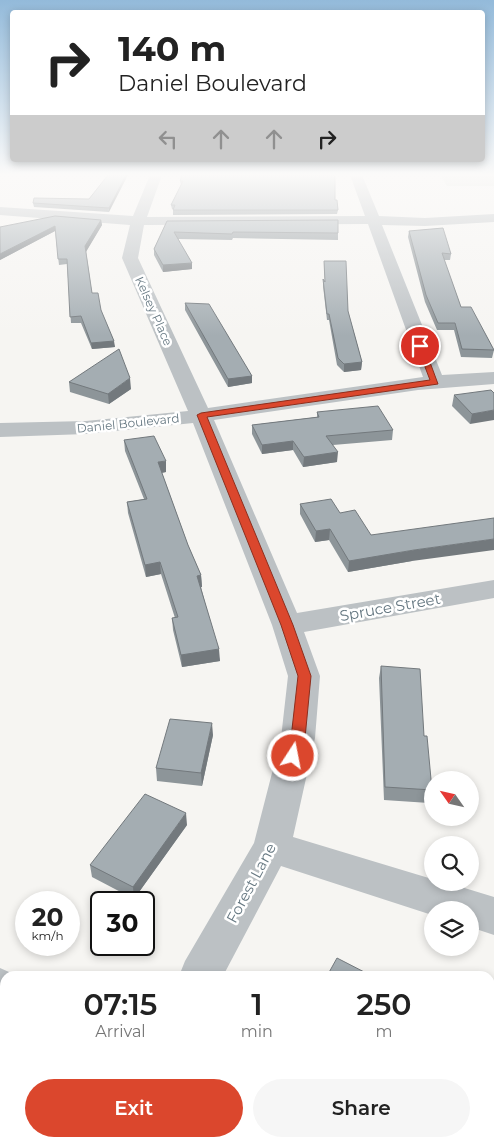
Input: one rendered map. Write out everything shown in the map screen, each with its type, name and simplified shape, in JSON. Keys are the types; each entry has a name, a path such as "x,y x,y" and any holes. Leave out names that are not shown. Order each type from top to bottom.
{"street":[{"name":"Kelsey Place","path":"136,229 130,258 201,415"},
{"path":"374,229 435,382"},
{"name":"Daniel Boulevard","path":"0,430 50,431 201,415 435,382 494,378"},
{"name":"Forest Lane","path":"201,415 287,625 304,676 298,738 272,847 203,971"},
{"name":"Spruce Street","path":"287,625 494,589"},
{"path":"272,847 494,916"}],"building":[{"path":"0,229 50,229 0,254"},
{"path":"55,229 96,229 85,246 92,293 98,293 101,310 114,341 91,343 81,316 70,317 67,259 58,259"},
{"path":"164,229 338,229 338,233 233,232 232,234 174,232 192,263 163,265 154,249"},
{"path":"443,229 451,254 442,253 461,307 471,307 494,350 462,349 455,323 438,323 426,295 409,231"},
{"path":"324,261 346,261 348,311 362,362 344,364 338,358 329,314 327,314 323,279 325,282"},
{"path":"185,303 209,304 252,376 228,379"},
{"path":"119,349 130,378 108,394 69,382"},
{"path":"491,390 494,393 494,410 472,414 454,395"},
{"path":"378,406 393,430 326,436 338,452 304,457 293,441 262,445 252,425 319,417 317,412"},
{"path":"154,436 166,461 158,462 201,575 197,576 219,649 181,655 172,618 178,617 160,562 145,565 127,502 147,499 124,440"},
{"path":"331,499 340,513 355,510 371,535 494,518 494,539 349,561 330,529 316,531 300,504"},
{"path":"381,666 420,669 424,736 427,736 430,771 424,771 424,789 385,787"},
{"path":"170,719 212,723 201,773 156,768"},
{"path":"145,794 186,813 133,887 90,865"},
{"path":"337,958 362,971 330,971"}],"route":[{"path":"293,756 298,738 304,676 287,625 201,415 435,382 420,346"}]}
